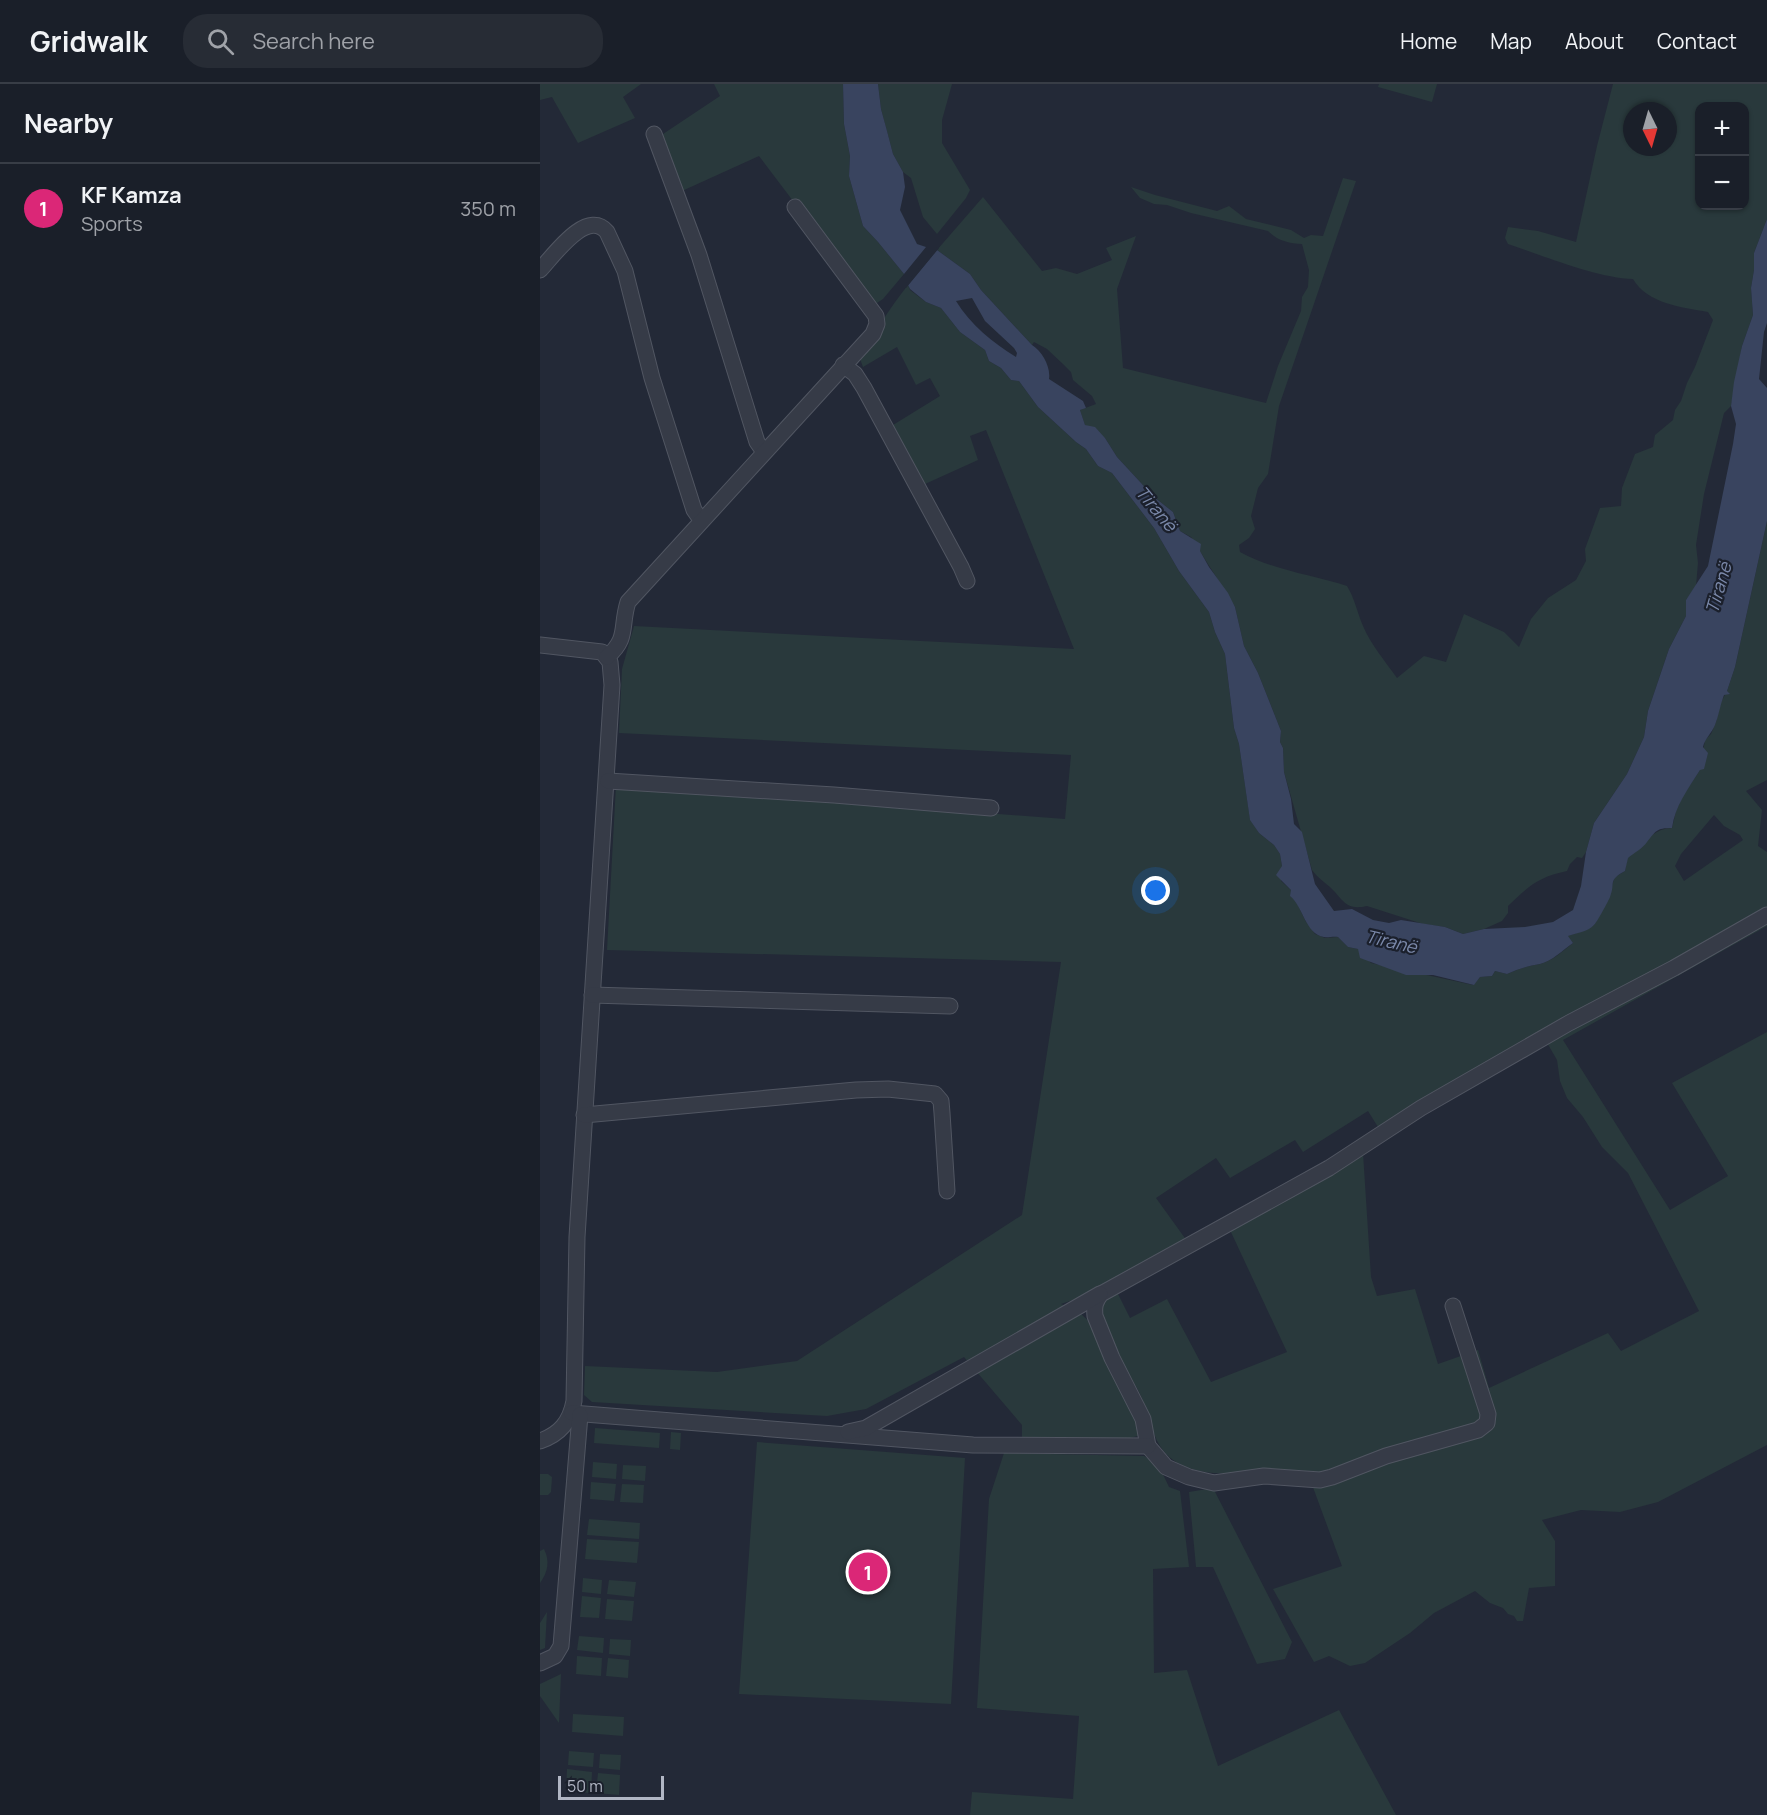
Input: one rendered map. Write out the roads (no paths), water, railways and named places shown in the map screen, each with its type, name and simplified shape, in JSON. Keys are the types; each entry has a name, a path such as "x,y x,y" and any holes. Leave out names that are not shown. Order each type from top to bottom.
{"street":[{"path":"654,134 699,255 757,442 764,452"},
{"path":"607,657 618,648 623,637 623,617 628,602 873,334 877,324 876,316 795,207"},
{"path":"540,270 577,231 587,226 597,225 603,227 607,232 625,271 652,378 694,510 701,520"},
{"path":"843,365 855,374 864,388 967,581"},
{"path":"540,645 596,650 607,657 612,670 608,780 576,1248 574,1401 576,1414 561,1646 555,1656 540,1663"},
{"path":"608,780 991,808"},
{"path":"830,1434 854,1432 866,1428 1329,1168 1421,1108 1569,1023 1674,968 1767,915"},
{"path":"592,995 950,1006"},
{"path":"584,1115 856,1090 888,1089 936,1094 941,1101 947,1191"},
{"path":"1101,1294 1095,1302 1095,1316 1112,1358 1143,1419 1148,1446 1166,1467 1189,1478 1214,1483 1264,1476 1320,1479 1332,1477 1414,1448 1478,1430 1487,1423 1488,1414 1453,1306"},
{"path":"909,1402 895,1422 902,1434 913,1440"},
{"path":"540,1441 558,1431 576,1414 973,1445 1148,1446"}],"water":[{"path":"843,84 878,84 881,109 893,154 903,172 905,187 900,210 917,244 926,247 904,274 863,226 849,176 850,156 844,124"},
{"name":"Tiranë","path":"1767,219 1767,323 1759,379 1767,388 1767,521 1735,667 1727,691 1730,694 1724,695 1715,725 1704,744 1703,747 1708,753 1704,769 1700,770 1683,798 1672,828 1657,831 1628,858 1625,871 1614,880 1609,899 1597,921 1591,927 1568,936 1573,943 1549,960 1507,974 1495,971 1492,976 1480,977 1474,985 1433,975 1406,975 1360,958 1358,949 1348,947 1338,937 1324,937 1312,931 1290,896 1291,890 1276,875 1282,866 1280,854 1274,845 1259,833 1250,820 1239,744 1234,728 1225,654 1209,612 1179,571 1154,528 1112,473 1098,466 1086,449 1038,407 1019,381 1011,380 1001,368 989,361 985,350 960,332 941,308 926,302 908,285 937,250 970,274 981,290 1042,355 1049,369 1049,379 1083,401 1086,408 1080,410 1085,425 1095,427 1117,457 1154,497 1173,512 1180,531 1201,544 1200,551 1235,607 1244,646 1258,673 1281,731 1280,742 1283,748 1284,772 1294,824 1302,832 1315,884 1334,911 1352,909 1373,920 1389,923 1401,920 1445,927 1463,934 1484,929 1525,927 1553,922 1573,910 1581,886 1586,852 1594,823 1627,774 1644,737 1648,711 1669,649 1686,616 1686,600 1708,566 1736,424 1731,406 1734,382 1742,346 1753,315 1751,288 1754,253","holes":["972,298 985,321 1014,348 1017,353 1016,357 983,332 956,301"]}],"place":[{"name":"KF Kamza","path":"868,1572"}]}
